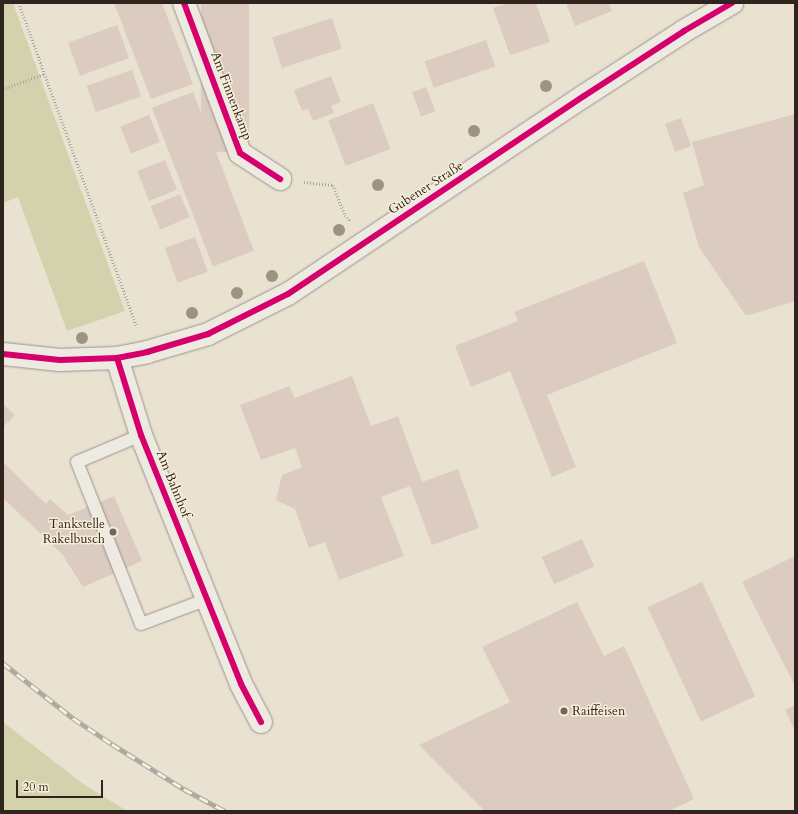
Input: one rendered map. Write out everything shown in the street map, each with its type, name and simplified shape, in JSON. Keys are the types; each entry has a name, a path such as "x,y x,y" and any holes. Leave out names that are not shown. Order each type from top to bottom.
{"street":[{"name":"Am Finnenkamp","path":"184,3 240,153 280,179"},
{"name":"Gubener Straße","path":"117,358 146,352 215,331 288,294 591,92 732,3"},
{"path":"3,354 60,360 117,358"},
{"name":"Am Bahnhof","path":"117,358 142,435 241,684 260,722"}],"lane":[{"path":"142,435 77,462 141,624 208,599"}],"path":[{"path":"19,3 146,352"},
{"path":"3,89 44,74"},
{"path":"280,179 333,185 345,215 365,242"}],"shaded area":[{"path":"3,3 13,3 125,311 67,331 18,197 3,203"},
{"path":"3,722 82,783 127,811 3,811"}],"building":[{"path":"114,3 162,3 193,84 151,99"},
{"path":"201,3 249,3 249,152 201,152"},
{"path":"508,3 536,3 550,42 510,55 493,8"},
{"path":"566,3 609,3 612,11 575,26"},
{"path":"332,18 342,48 282,68 272,37"},
{"path":"117,25 129,58 80,76 68,43"},
{"path":"486,40 495,66 434,88 425,61"},
{"path":"132,70 141,96 96,112 87,86"},
{"path":"331,76 341,102 331,106 334,113 313,121 308,109 302,111 294,90"},
{"path":"426,87 435,111 421,117 412,92"},
{"path":"193,92 254,251 213,266 152,108"},
{"path":"373,103 391,149 346,166 328,120"},
{"path":"795,114 795,301 746,316 699,247 683,193 704,185 692,142"},
{"path":"149,115 160,142 131,154 120,127"},
{"path":"681,118 691,146 675,152 665,124"},
{"path":"165,160 177,190 149,201 137,171"},
{"path":"180,194 190,217 160,230 151,207"},
{"path":"195,237 208,272 178,283 165,248"},
{"path":"644,261 677,343 547,395 576,467 552,477 510,371 471,387 455,346 518,321 514,312"},
{"path":"352,376 371,426 398,416 422,482 458,469 479,528 432,545 410,486 381,497 404,556 339,580 325,542 309,548 295,509 276,500 282,475 302,467 295,448 261,460 240,405 290,386 294,398"},
{"path":"3,404 15,415 3,427"},
{"path":"3,462 46,504 50,499 68,515 114,496 142,561 83,587 62,554 3,498"},
{"path":"582,539 594,566 554,584 542,557"},
{"path":"795,556 795,686 742,582"},
{"path":"702,582 755,696 701,722 648,607"},
{"path":"577,602 604,656 624,646 694,799 669,811 485,811 419,745 510,702 482,647"},
{"path":"795,705 795,731 785,710"}],"railway":[{"path":"3,663 73,718 184,789 225,811"}],"cycle path":[{"path":"184,3 240,153 280,179"},
{"path":"3,354 60,360 117,358 147,352 208,334 288,294 584,96 684,31 732,3"},
{"path":"117,358 141,435 241,684 261,722"}],"place":[{"name":"Tankstelle Rakelbusch","path":"113,532"},
{"name":"Raiffeisen","path":"564,711"}]}
